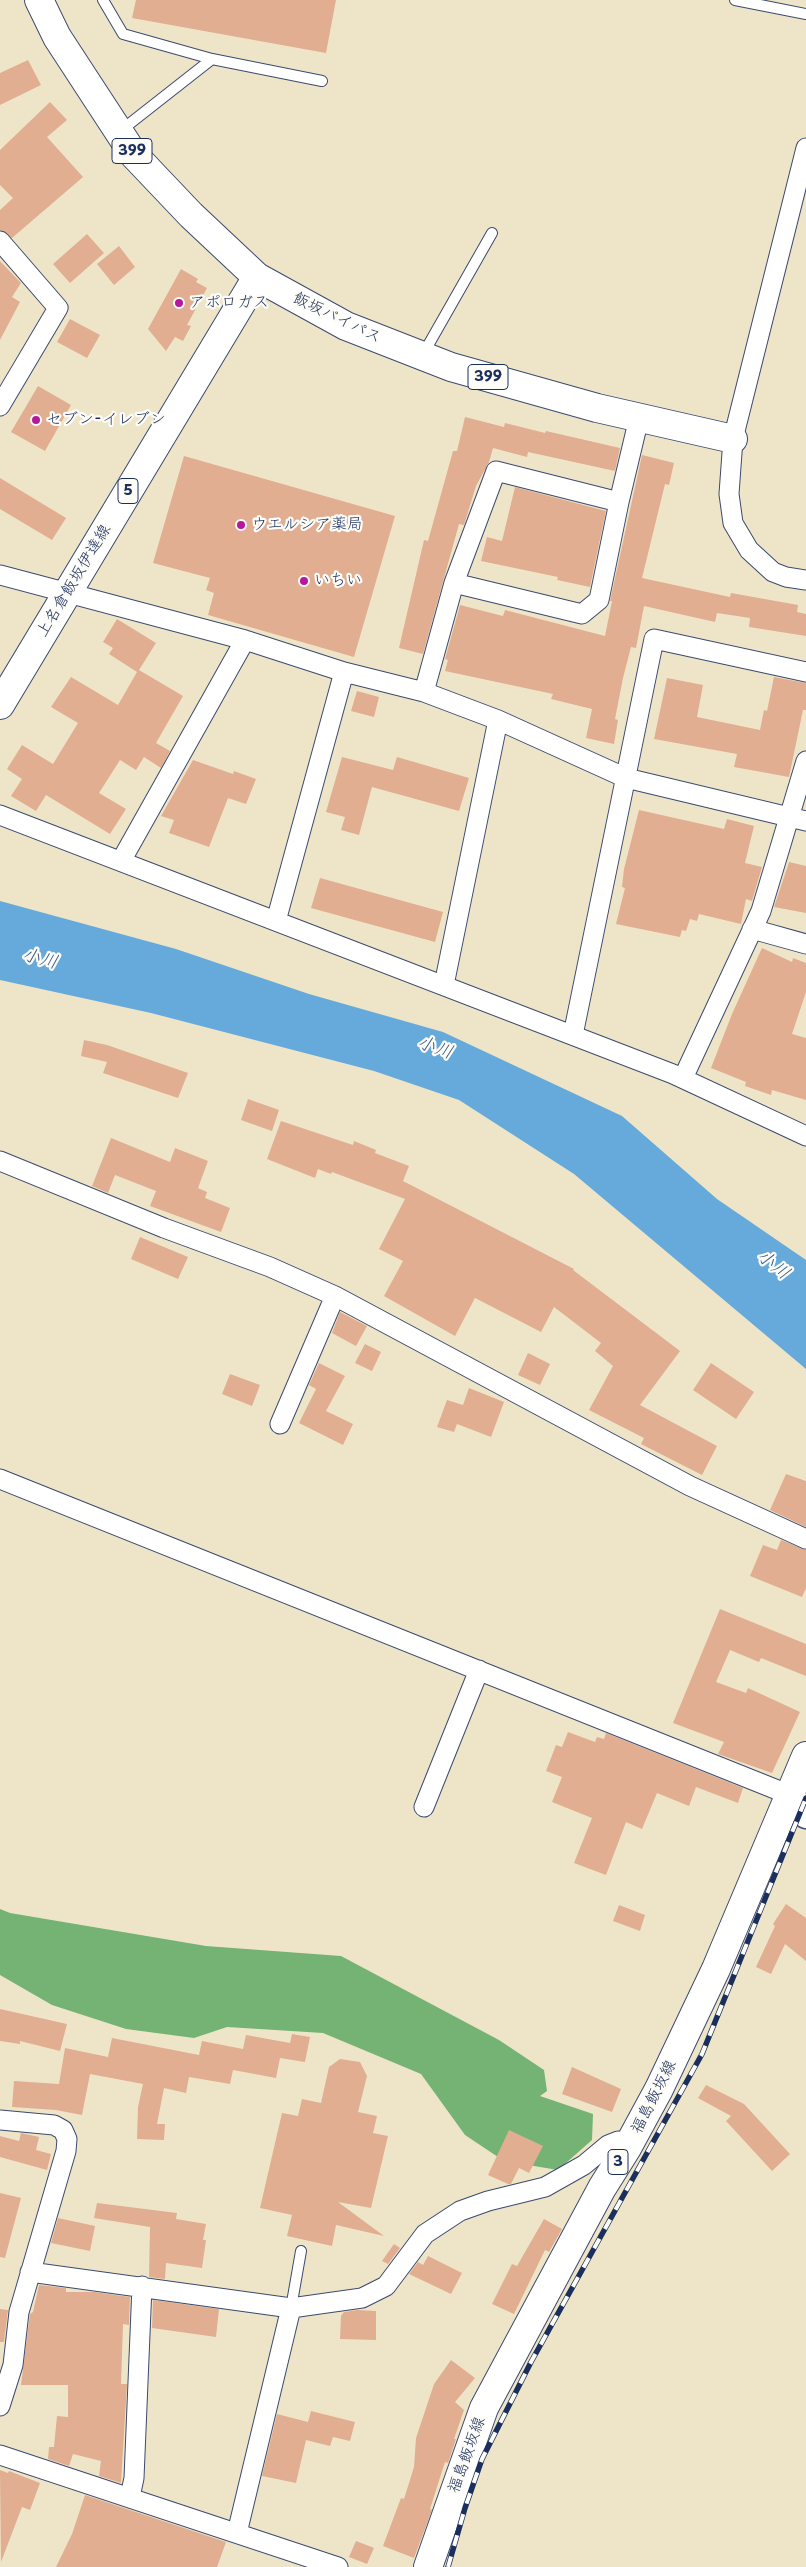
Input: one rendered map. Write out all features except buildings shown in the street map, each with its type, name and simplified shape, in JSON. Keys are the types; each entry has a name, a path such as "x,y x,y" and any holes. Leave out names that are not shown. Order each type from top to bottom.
{"main road":[{"name":"飯坂バイパス","path":"39,0 57,37 134,154 191,215 257,277 346,326 460,369 639,418 733,439"},
{"name":"上名倉飯坂伊達線","path":"0,706 257,277"},
{"name":"福島飯坂線","path":"428,2567 484,2408 602,2188 628,2148 660,2089 716,1969 798,1805 806,1756"}],"street":[{"path":"806,148 798,211 733,439 729,494 733,523 741,539 761,562 773,572 786,577 806,580"},
{"path":"0,241 58,308 0,406"},
{"path":"454,583 582,614 599,600 619,502 639,418"},
{"path":"424,692 454,583 496,471 619,502"},
{"path":"0,575 245,640 344,672 424,692 498,720 626,778 797,820"},
{"path":"573,1035 654,639 806,672"},
{"path":"121,861 245,640"},
{"path":"276,921 344,672"},
{"path":"444,985 498,720"},
{"path":"684,1078 761,911 797,820 806,761"},
{"path":"0,815 684,1078 806,1136"},
{"path":"752,928 806,944"},
{"path":"0,1161 164,1228 270,1267 335,1296 690,1486 806,1539"},
{"path":"280,1424 335,1296"},
{"path":"0,1479 479,1670 798,1805"},
{"path":"424,1808 479,1670"},
{"path":"0,2120 54,2125 63,2130 67,2139 66,2150 19,2312 13,2366 0,2406"},
{"path":"30,2272 291,2308 362,2298 386,2286 426,2234 460,2211 488,2201 545,2187 584,2165 608,2145 618,2141 628,2148"},
{"path":"130,2497 134,2478 142,2286"},
{"path":"236,2533 291,2308"},
{"path":"0,2455 338,2567"}],"lane":[{"path":"103,0 123,34 212,59 322,80"},
{"path":"735,0 806,14"},
{"path":"118,132 212,59"},
{"path":"422,356 492,233"},
{"path":"291,2308 301,2252"}],"green space":[{"path":"0,1909 10,1913 206,1946 341,1956 499,2040 544,2070 547,2091 540,2096 593,2114 592,2140 558,2170 504,2161 465,2135 421,2074 323,2033 227,2027 194,2038 126,2029 52,2005 0,1975"}],"water":[{"name":"小川","path":"0,901 176,949 309,994 443,1032 622,1116 717,1199 806,1260 806,1369 574,1174 459,1100 374,1071 151,1013 0,980"}],"railway":[{"path":"448,2567 465,2508 482,2459 531,2362 702,2054 806,1798"}],"place":[{"name":"アポロガス","path":"179,303"},
{"name":"セブン-イレブン","path":"36,420"},
{"name":"ウエルシア薬局","path":"241,525"},
{"name":"いちい","path":"304,581"}]}
